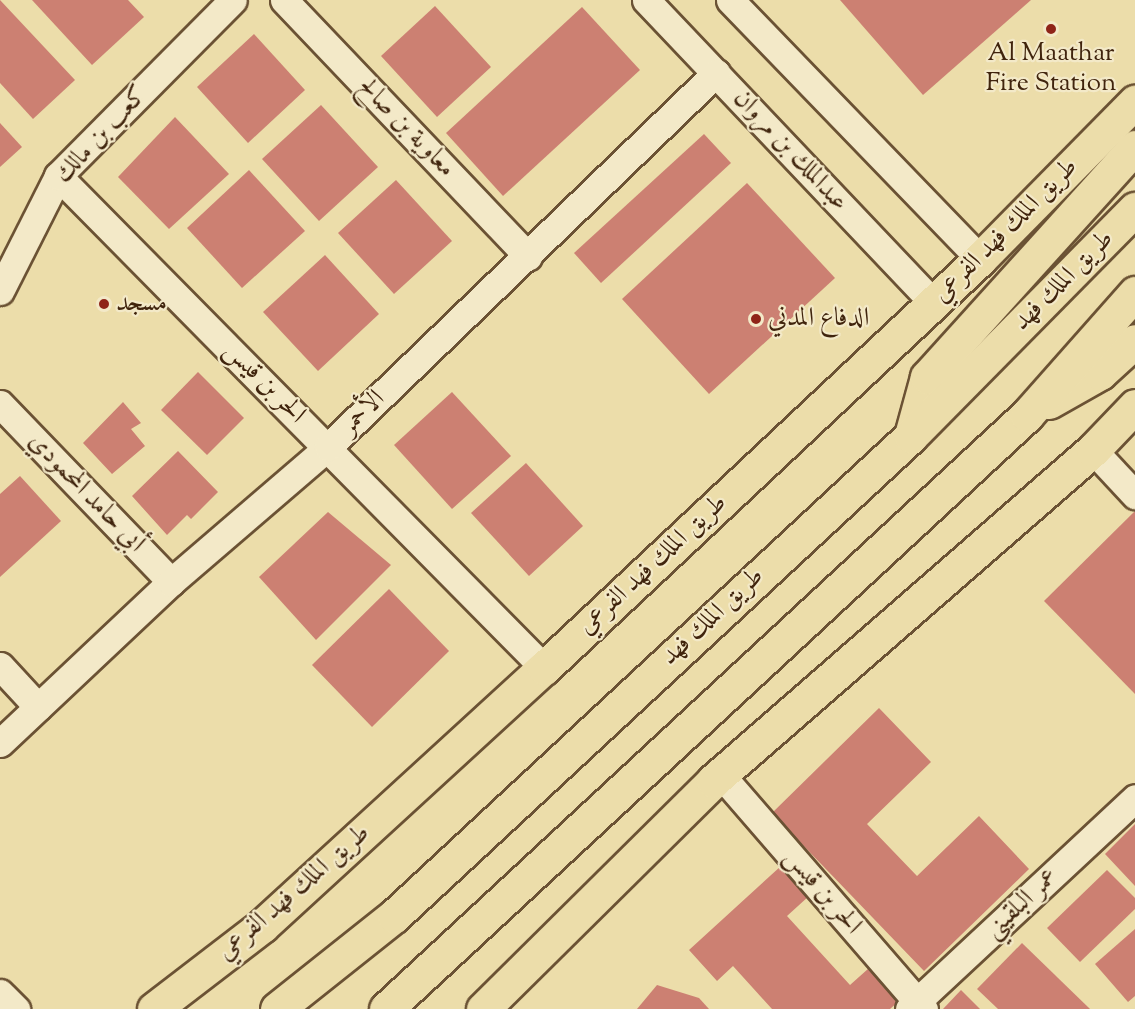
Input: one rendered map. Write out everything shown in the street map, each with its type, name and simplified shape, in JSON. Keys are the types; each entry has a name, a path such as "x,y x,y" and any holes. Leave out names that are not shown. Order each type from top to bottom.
{"main road":[{"name":"طريق الملك فهد الفرعي","path":"154,1009 262,926 544,668 980,258 1135,102"},
{"path":"911,436 927,376 1135,147"},
{"name":"طريق الملك فهد","path":"277,1009 394,916 911,436 1135,209"},
{"path":"386,1009 1027,415 1135,293"},
{"path":"1027,415 1100,374 1135,341"},
{"path":"483,1009 721,774 1093,450 1135,406"}],"street":[{"name":"كعب بن مالك","path":"2,284 58,176 233,0"},
{"name":"معاوية بن صالح","path":"284,0 528,256"},
{"name":"عبدالملك بن مروان","path":"646,0 933,302"},
{"path":"730,0 980,258"},
{"name":"الأحمر","path":"0,743 171,582 328,447 716,73"},
{"name":"الحر بن قيس","path":"58,176 544,668"},
{"name":"أبي حامد المحمودي","path":"0,404 171,582"},
{"path":"1093,450 1135,495"},
{"path":"0,666 38,707"},
{"name":"الحر بن قيس","path":"721,774 917,1007"},
{"name":"عمر البلقيني","path":"917,1007 1135,798"},
{"path":"0,993 16,1009"}],"building":[{"path":"0,0 75,80 33,119 0,83"},
{"path":"32,0 128,0 144,17 92,65"},
{"path":"840,0 1031,0 923,95"},
{"path":"435,6 491,67 437,117 381,56"},
{"path":"582,7 640,70 503,196 446,133"},
{"path":"254,34 305,90 248,143 197,87"},
{"path":"321,105 378,167 319,221 262,159"},
{"path":"175,117 229,174 169,229 118,177"},
{"path":"0,123 22,147 0,167"},
{"path":"704,134 731,163 601,283 574,253"},
{"path":"249,170 305,231 242,288 187,228"},
{"path":"396,180 452,241 394,294 338,233"},
{"path":"747,183 835,278 709,394 622,299"},
{"path":"325,255 379,314 318,371 263,312"},
{"path":"198,372 244,418 207,455 161,410"},
{"path":"452,392 511,456 452,509 394,445"},
{"path":"123,402 141,423 131,429 145,446 112,474 83,443"},
{"path":"178,451 218,492 191,519 187,515 167,535 132,496"},
{"path":"526,463 583,526 529,576 471,513"},
{"path":"20,476 61,521 0,577 0,494"},
{"path":"1135,511 1135,694 1044,601"},
{"path":"328,512 391,565 316,640 259,577"},
{"path":"389,589 449,651 372,727 312,665"},
{"path":"879,708 931,762 867,824 917,876 979,816 1029,869 924,971 772,813"},
{"path":"1135,824 1135,886 1105,854"},
{"path":"781,866 809,896 787,916 850,985 878,960 908,993 890,1009 772,1009 733,966 717,981 689,950"},
{"path":"1107,870 1135,898 1135,909 1080,962 1047,928"},
{"path":"1135,929 1135,996 1128,1002 1095,964"},
{"path":"1022,943 1090,1009 998,1009 977,989"},
{"path":"657,985 699,998 709,1009 637,1009"},
{"path":"961,990 980,1009 943,1009"}],"place":[{"name":"Al Maathar Fire Station","path":"1051,29"},
{"name":"مسجد","path":"104,304"},
{"name":"الدفاع المدني","path":"756,319"}]}
